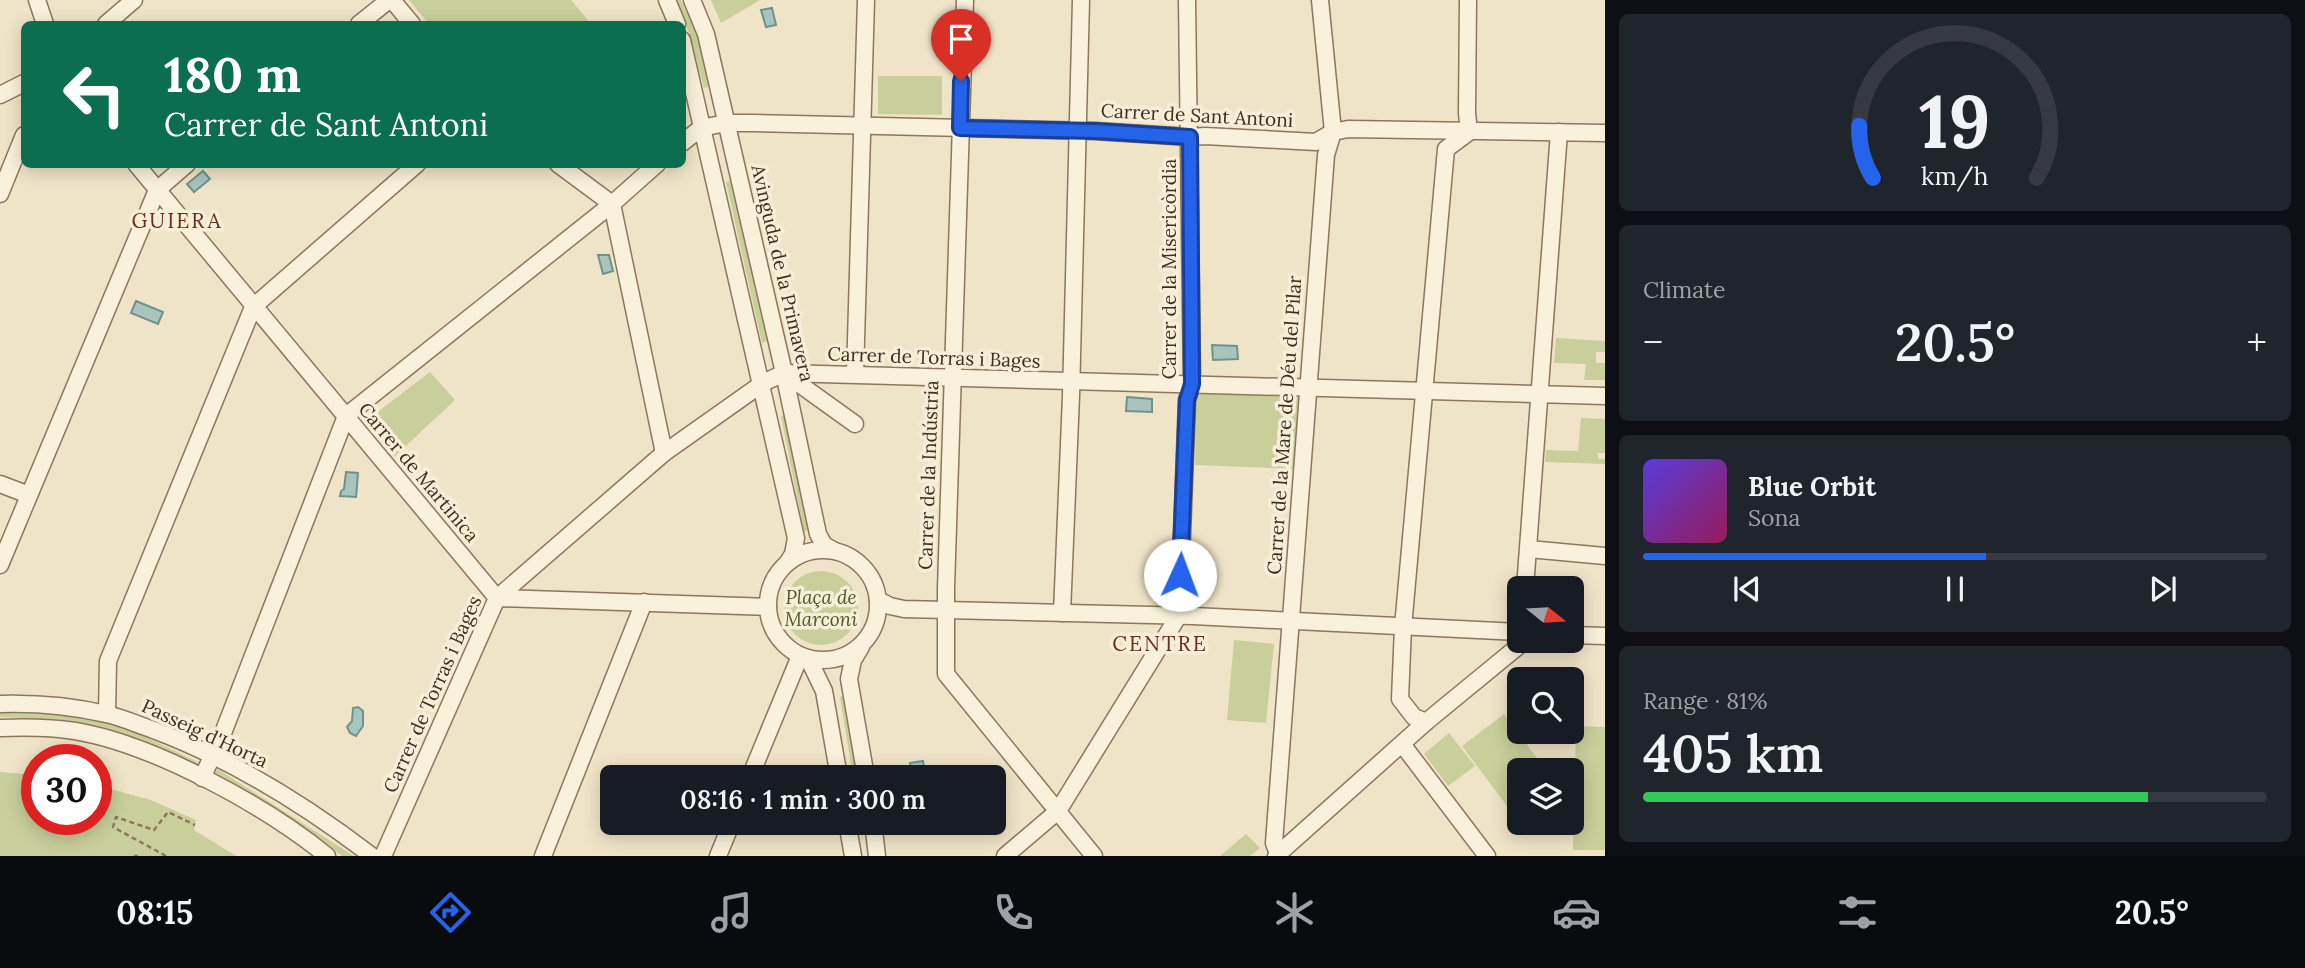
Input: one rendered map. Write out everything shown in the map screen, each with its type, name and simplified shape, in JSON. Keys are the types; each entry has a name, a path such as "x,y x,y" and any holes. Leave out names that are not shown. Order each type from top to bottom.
{"street":[{"path":"37,0 44,21"},
{"path":"110,21 134,0"},
{"path":"363,21 390,0 409,21"},
{"path":"667,0 676,21"},
{"name":"Avinguda de la Primavera","path":"692,0 706,34 818,534 824,545 835,551"},
{"path":"855,374 866,0"},
{"name":"Carrer de la Indústria","path":"965,0 952,379 946,674 1094,856"},
{"path":"1062,612 1081,0"},
{"name":"Carrer de la Misericòrdia","path":"1006,856 1058,811 1179,615 1187,400 1192,384 1187,0"},
{"name":"Carrer de la Mare de Déu del Pilar","path":"1277,855 1274,843 1307,387 1326,155 1333,132 1321,0"},
{"path":"1426,722 1414,717 1400,699 1403,626 1446,149 1469,132 1468,0"},
{"path":"686,59 796,538 789,562"},
{"path":"0,95 21,84"},
{"name":"Carrer de Sant Antoni","path":"701,128 726,123 863,125 1316,142 1333,132 1348,129 1605,133"},
{"path":"686,140 701,128"},
{"path":"1526,576 1559,132"},
{"path":"0,194 21,142"},
{"name":"Carrer de Martinica","path":"139,168 497,598"},
{"path":"0,565 157,190 182,168"},
{"path":"107,714 108,660 253,307 412,168"},
{"path":"563,168 612,204 664,453"},
{"path":"202,778 228,721 346,416 612,204 652,168"},
{"path":"784,373 855,424"},
{"name":"Carrer de Torras i Bages","path":"383,856 497,598 664,453 762,383 784,373 1605,396"},
{"path":"0,484 29,495"},
{"path":"1529,549 1605,556"},
{"path":"863,643 850,654 834,660 804,657 787,647 770,622 768,607 770,590 777,575 789,562 803,554 819,550 835,551 851,558 864,569 874,583 878,600 875,623 853,660 849,679 864,765"},
{"path":"497,598 768,607"},
{"path":"878,600 904,609 1179,615 1507,632"},
{"path":"543,856 644,602"},
{"path":"1495,631 1505,645 1502,660"},
{"path":"1584,635 1605,636"},
{"path":"1277,855 1426,722 1510,653"},
{"path":"755,765 804,657"},
{"path":"804,657 824,691 837,765"},
{"name":"Passeig d'Horta","path":"0,704 40,703 107,714 177,739 285,794 372,856"},
{"path":"0,728 37,727 76,732 108,739 167,761 271,817 327,856"},
{"path":"1402,744 1486,856"},
{"path":"718,856 727,835"},
{"path":"849,835 853,856"},
{"path":"875,835 877,856"}],"path":[{"path":"166,856 113,827 116,817 154,830 168,812 195,825"}],"green space":[{"path":"409,0 571,0 588,21 426,21"},
{"path":"675,0 681,0 698,36 711,86 704,88"},
{"path":"711,0 760,0 721,23"},
{"path":"878,76 942,76 942,115 878,114"},
{"path":"732,180 770,340 762,343 726,182"},
{"path":"1556,338 1605,341 1605,352 1596,352 1596,363 1605,363 1605,380 1584,380 1586,364 1554,363"},
{"path":"430,372 455,400 395,456 369,427 371,417"},
{"path":"1196,393 1301,394 1296,469 1195,465"},
{"path":"785,415 809,529 804,532 781,416"},
{"path":"1581,418 1605,419 1605,453 1597,453 1599,459 1605,459 1605,464 1545,462 1546,450 1578,451"},
{"name":"Plaça de Marconi","path":"821,571 842,577 852,587 858,608 852,629 842,639 821,645 800,639 790,629 784,608 790,587 800,577"},
{"path":"1234,640 1274,644 1266,723 1227,720"},
{"path":"843,696 857,765 851,765 840,697"},
{"path":"0,713 64,715 103,722 137,733 202,764 199,766 133,738 81,722 0,717"},
{"path":"1504,714 1507,718 1507,744 1526,744 1537,758 1507,758 1507,806 1462,746"},
{"path":"1584,726 1605,727 1605,850 1573,850 1573,835 1584,835 1584,758 1575,758 1576,744 1584,744"},
{"path":"1449,733 1475,766 1448,786 1424,754"},
{"path":"215,770 219,770 354,856 342,856 216,775"},
{"path":"0,772 21,774 21,835 112,835 112,789 151,800 196,820 194,830 236,856 0,856"},
{"path":"1246,834 1260,848 1250,856 1220,856"}],"water":[{"path":"772,8 776,25 766,27 761,10"},
{"path":"203,171 210,179 194,192 187,184"},
{"path":"598,255 609,255 613,271 603,274"},
{"path":"136,301 163,312 158,324 131,313"},
{"path":"1212,345 1237,346 1238,359 1213,360"},
{"path":"1127,397 1152,399 1152,412 1126,411"},
{"path":"346,472 358,473 356,497 340,496 344,489"},
{"path":"358,707 363,711 363,726 356,736 350,733 347,727 352,721 353,708"},
{"path":"923,761 924,765 910,765"}],"district":[{"name":"GUIERA","path":"177,220"},
{"name":"CENTRE","path":"1160,643"}],"route":[{"path":"961,81 960,128 1095,131 1190,137 1192,384 1187,400 1180,575"}]}
